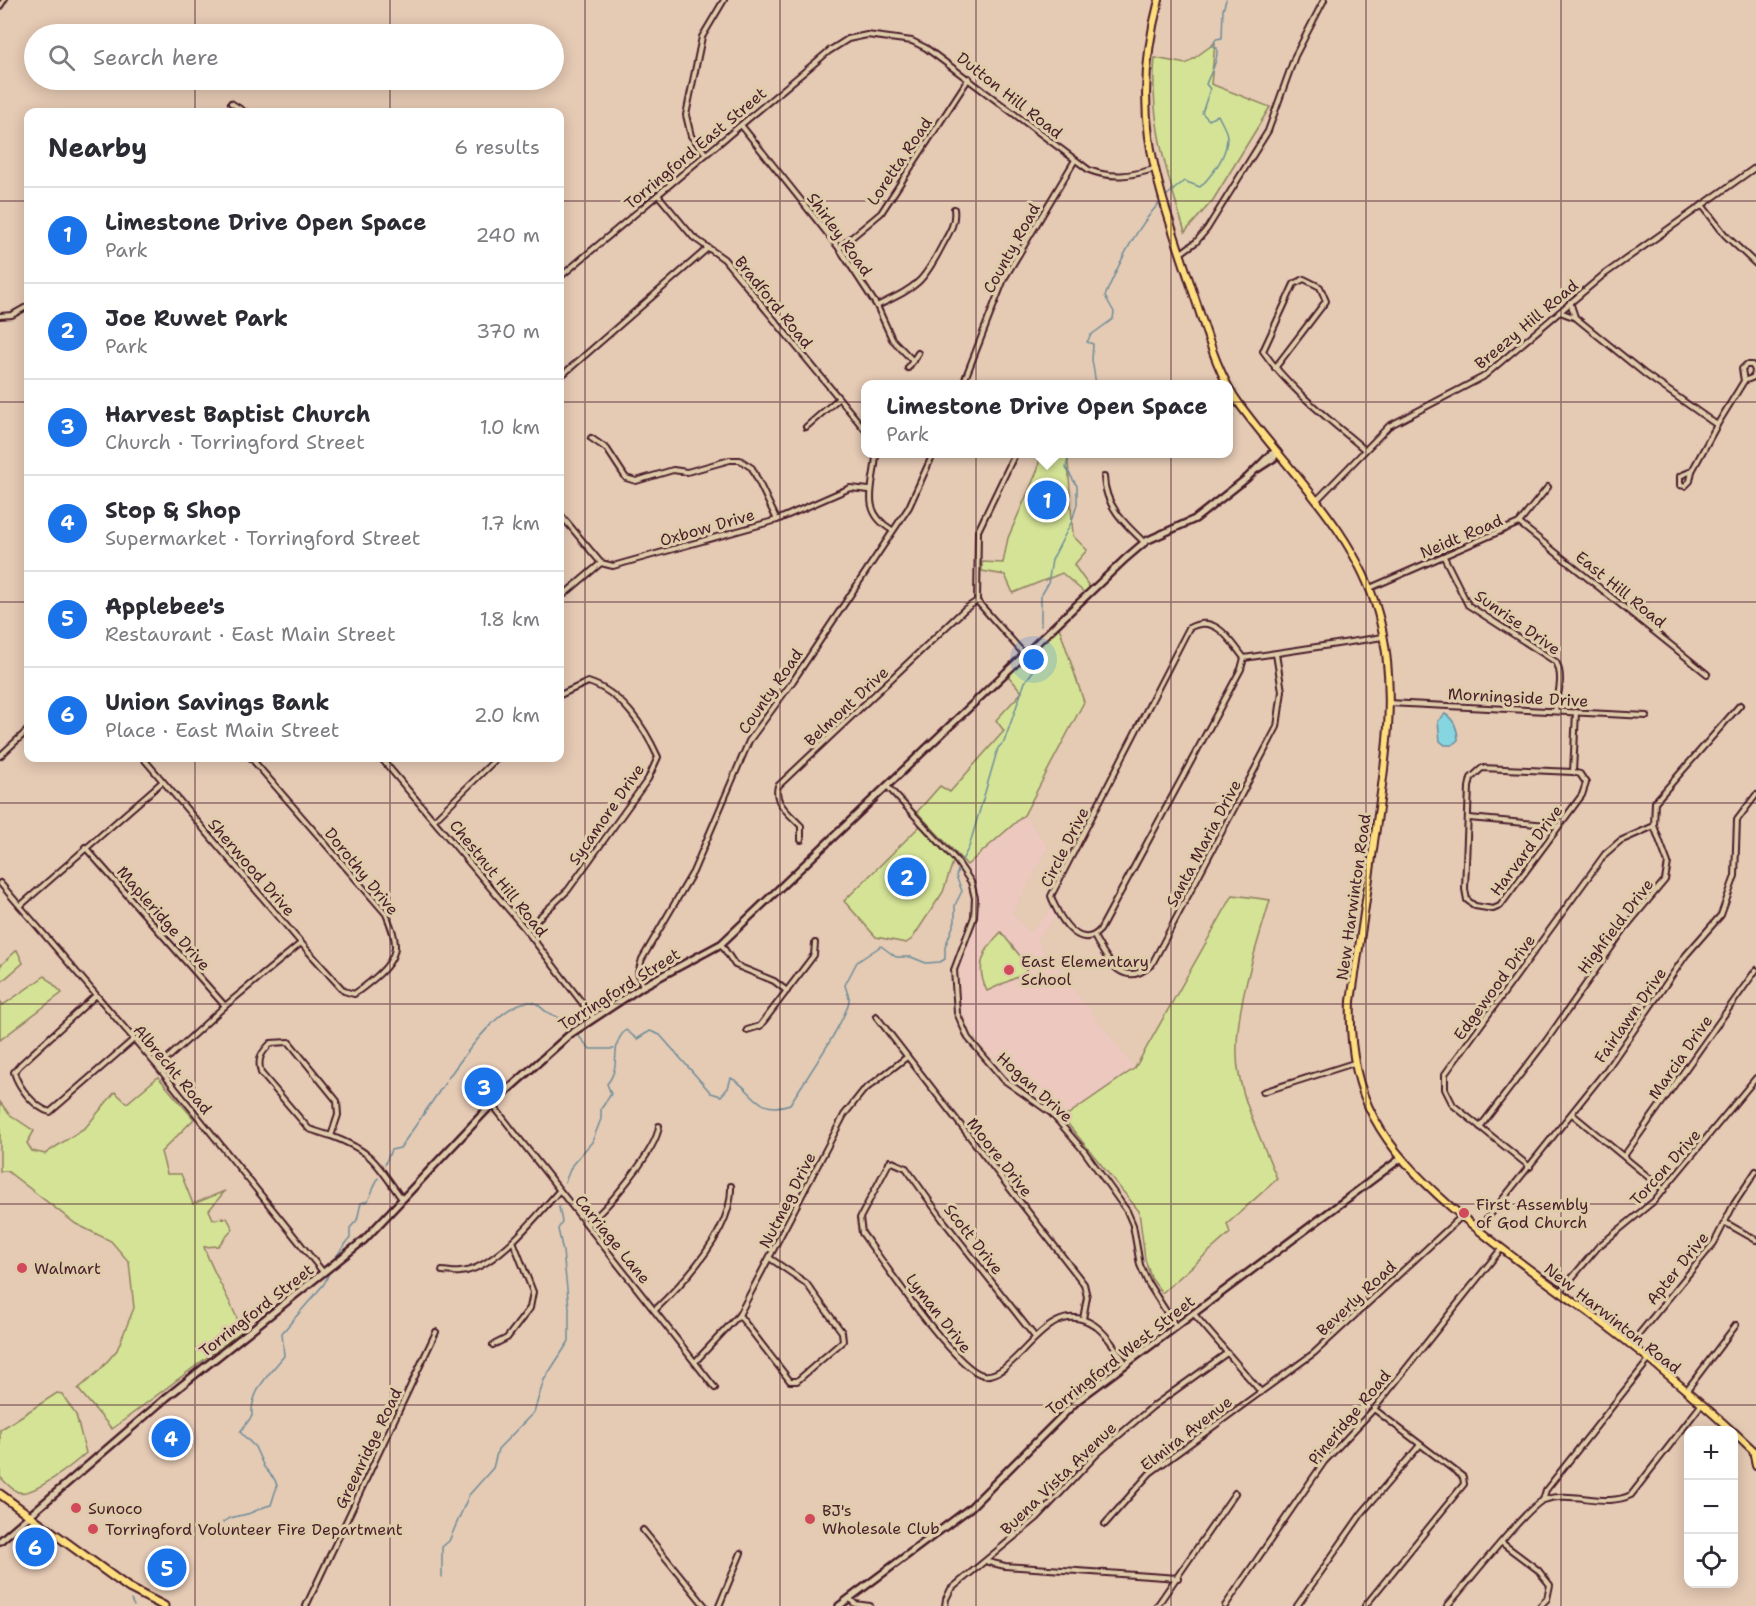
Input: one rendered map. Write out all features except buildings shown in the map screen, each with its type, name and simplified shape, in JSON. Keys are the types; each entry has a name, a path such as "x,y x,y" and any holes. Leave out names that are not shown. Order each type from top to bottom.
{"highway":[{"path":"0,1494 129,1588 164,1606"}],"main road":[{"name":"New Harwinton Road","path":"1160,0 1151,31 1145,90 1145,116 1154,169 1180,254 1219,368 1226,380"},
{"name":"New Harwinton Road","path":"1233,393 1317,501 1350,549 1370,588 1384,637 1388,703 1386,755 1351,1001 1350,1030 1354,1063 1366,1102 1379,1129 1400,1159 1462,1216 1501,1249 1630,1345 1726,1426"},
{"name":"Torringford Street","path":"0,1541 167,1397 364,1240 492,1104 574,1031 643,986 721,944 1024,654 1144,543 1188,524 1257,469 1270,453 1277,452"},
{"name":"Torringford West Street","path":"839,1606 848,1597 970,1508 1069,1408 1400,1159"},
{"name":"New Harwinton Road","path":"1738,1437 1754,1456 1756,1465"}],"street":[{"path":"0,6 4,0"},
{"path":"706,154 691,136 686,115 702,37 724,0"},
{"path":"1180,254 1197,242 1207,229 1266,135 1295,56 1324,0"},
{"name":"Dutton Hill Road","path":"848,39 867,35 912,41 940,56 1089,170 1106,177 1129,176 1154,169"},
{"name":"Torringford East Street","path":"564,274 829,51 848,39"},
{"name":"Loretta Road","path":"839,248 881,213 969,78"},
{"path":"231,102 239,108"},
{"name":"Shirley Road","path":"741,125 839,248 877,306 892,339 912,361"},
{"name":"County Road","path":"965,380 1004,279 1075,160"},
{"name":"Breezy Hill Road","path":"1317,501 1389,426 1483,377 1602,276 1756,167"},
{"name":"Bradford Road","path":"658,195 693,237 724,259 861,424"},
{"path":"1702,206 1731,241 1756,264"},
{"path":"877,306 912,288 926,276 953,225 954,209"},
{"path":"564,374 708,249"},
{"path":"1275,368 1326,301 1320,287 1304,279 1294,284 1263,351 1275,368 1308,401 1365,450"},
{"path":"1570,302 1576,318"},
{"path":"0,316 12,315 24,308"},
{"path":"1559,312 1576,318 1645,374 1717,425"},
{"path":"908,368 918,353"},
{"path":"1692,471 1744,381 1754,376 1755,370 1752,365 1742,369 1744,381"},
{"path":"806,427 838,399"},
{"path":"591,438 606,449 626,478 636,481 673,470 687,472 730,460 740,460 752,468 777,520"},
{"path":"876,458 875,477 869,490 873,513 882,524 892,530"},
{"name":"County Road","path":"643,986 638,973 642,959 693,872 749,741 793,681 909,507 931,458"},
{"path":"1013,458 978,531 977,601 1024,654"},
{"path":"1104,477 1104,487 1117,516 1144,543"},
{"name":"Neidt Road","path":"1370,588 1520,524 1548,487"},
{"name":"Oxbow Drive","path":"601,563 613,566 777,520 850,488 869,490"},
{"path":"564,519 601,563 564,595"},
{"name":"East Hill Road","path":"1520,524 1707,674"},
{"name":"Sunrise Drive","path":"1443,557 1468,605 1556,662 1560,681 1555,711"},
{"name":"Belmont Drive","path":"801,840 801,826 778,801 776,793 778,786 965,609 977,601"},
{"name":"Circle Drive","path":"1094,936 1086,938 1077,935 1056,911 1051,896 1134,739 1183,636 1197,624 1210,623 1222,631 1244,658"},
{"path":"1094,936 1241,669 1244,658 1384,637"},
{"name":"Santa Maria Drive","path":"1094,936 1113,967 1122,973 1134,975 1144,972 1152,964 1277,727 1282,691 1276,654"},
{"name":"Sycamore Drive","path":"526,930 568,890 648,779 658,757 619,697 604,687 588,682 564,693"},
{"name":"Morningside Drive","path":"1388,703 1647,716"},
{"path":"1654,826 1654,807 1660,796 1740,705"},
{"path":"1573,771 1576,712"},
{"path":"0,756 24,734"},
{"name":"Sherwood Drive","path":"146,762 344,991"},
{"name":"Dorothy Drive","path":"254,762 386,914 396,938 394,954 389,965 361,990 354,994 344,991"},
{"name":"Chestnut Hill Road","path":"385,762 435,819 526,930 593,1017"},
{"path":"435,819 493,762"},
{"name":"Harvard Drive","path":"1482,768 1573,771 1580,774 1586,783 1582,795 1500,906 1493,909 1475,906 1467,900 1465,889 1471,778 1482,768"},
{"path":"20,906 162,782"},
{"name":"Hogan Drive","path":"887,786 956,860 971,882 975,898 974,917 954,970 957,1013 968,1038 1004,1080 1051,1113 1084,1150 1121,1203 1133,1225 1140,1265 1148,1283 1176,1327"},
{"name":"Fairlawn Drive","path":"1478,1230 1607,1069 1686,956 1721,915 1735,876 1737,820 1756,795"},
{"path":"1469,818 1558,826"},
{"name":"Highfield Drive","path":"1480,1127 1546,1041 1625,928 1665,880 1668,863 1654,826"},
{"name":"Edgewood Drive","path":"1530,1167 1448,1099 1444,1089 1445,1074 1605,854 1620,841 1654,826"},
{"name":"Mapleridge Drive","path":"85,847 225,1006"},
{"name":"Albrecht Road","path":"0,883 328,1270"},
{"path":"158,1067 225,1006 301,943"},
{"path":"747,1030 760,1026 814,955 816,943"},
{"path":"721,944 735,965 774,981 787,991"},
{"name":"Marcia Drive","path":"1624,1156 1756,970"},
{"path":"95,996 20,1065 14,1072 16,1082 43,1110 50,1113 134,1040"},
{"name":"Moore Drive","path":"876,1016 1084,1284 1087,1298 1083,1319"},
{"path":"331,1136 338,1115 337,1101 332,1092 289,1042 271,1043 262,1052 258,1063 261,1073 309,1129 359,1147 371,1156 402,1199"},
{"name":"Nutmeg Drive","path":"695,1362 739,1315 771,1259 844,1114 863,1091 907,1057"},
{"path":"1263,1092 1354,1063"},
{"name":"Torcon Drive","path":"1560,1292 1598,1247 1646,1209 1664,1190 1756,1078"},
{"name":"Carriage Lane","path":"492,1104 715,1389"},
{"path":"1572,1114 1664,1190"},
{"path":"587,1224 595,1218 658,1138 659,1126"},
{"name":"Lyman Drive","path":"890,1161 860,1218 862,1233 937,1333 968,1370 984,1375 1003,1369 1035,1337 1057,1321 1083,1319"},
{"name":"Scott Drive","path":"890,1161 906,1168 943,1220 1035,1337"},
{"name":"Apter Drive","path":"1630,1345 1714,1244 1734,1204 1756,1171"},
{"path":"655,1311 699,1266 732,1202 731,1186"},
{"path":"442,1271 462,1272 487,1262 513,1241 559,1191"},
{"name":"Beverly Road","path":"1261,1392 1314,1353 1462,1216"},
{"path":"1726,1223 1756,1240"},
{"path":"494,1345 507,1338 530,1308 533,1292 513,1241"},
{"name":"Pineridge Road","path":"1224,1606 1324,1462 1374,1409 1501,1249"},
{"path":"739,1315 790,1381 797,1381 843,1341 842,1332 806,1283 771,1259"},
{"path":"1194,1314 1261,1392"},
{"path":"1083,1319 1095,1325 1127,1364"},
{"path":"1685,1391 1736,1325"},
{"name":"Greenridge Road","path":"306,1606 436,1332"},
{"name":"Buena Vista Avenue","path":"945,1606 951,1589 988,1562 1037,1518 1097,1454 1152,1407 1227,1353"},
{"path":"1447,1606 1542,1500 1546,1491 1648,1361"},
{"name":"Elmira Avenue","path":"1105,1524 1150,1473 1261,1392"},
{"path":"1542,1500 1570,1496 1620,1500 1630,1495 1701,1405"},
{"path":"1365,1606 1464,1484 1463,1477 1374,1409"},
{"path":"1298,1606 1362,1513 1420,1445"},
{"path":"1157,1606 1235,1493"},
{"path":"643,1530 705,1606"},
{"path":"1502,1543 1538,1570 1550,1585 1547,1599 1540,1606"},
{"path":"719,1606 741,1553"},
{"path":"988,1562 1005,1566 1178,1578"},
{"path":"848,1597 855,1604 870,1606"}],"shaded area":[{"name":"East Elementary School","path":"1024,815 1048,847 1012,913 1030,933 1051,909 1056,916 1036,941 1135,1068 1063,1118 1001,1067 976,1038 960,1005 960,965 977,923 980,904 975,882 967,865"}],"green space":[{"path":"1215,43 1211,84 1270,107 1213,200 1185,232 1166,168 1157,125 1155,58 1186,64"},
{"path":"1039,458 1069,458 1073,536 1087,550 1074,565 1091,589 1086,594 1062,573 1013,593 1005,575 982,571 982,562 1003,563 1008,538 1038,469"},
{"path":"1057,621 1084,702 1024,815 967,865 917,812 940,786 950,792 1004,731 996,720 1022,692 1004,671"},
{"path":"920,826 953,862 943,892 912,939 906,943 876,937 844,901"},
{"path":"1233,895 1270,900 1251,963 1241,1010 1237,1055 1246,1102 1277,1179 1227,1224 1230,1233 1162,1293 1151,1278 1145,1259 1139,1211 1063,1118 1135,1068"},
{"path":"1001,932 1028,966 1024,974 987,991 981,967 985,952"},
{"path":"17,950 23,963 0,983 0,966"},
{"path":"45,976 62,993 0,1040 0,1001 3,1005"},
{"path":"158,1077 194,1119 161,1152 167,1174 181,1174 193,1204 225,1191 209,1210 213,1219 227,1218 233,1229 218,1246 204,1247 242,1331 112,1429 78,1389 99,1371 117,1350 134,1308 129,1262 111,1241 76,1224 7,1171 0,1171 0,1102 9,1114 34,1131 27,1143 32,1151 45,1154 86,1127 115,1092 127,1103"},
{"path":"57,1393 62,1394 76,1415 86,1453 43,1484 25,1492 18,1492 0,1477 0,1430"}],"water":[{"path":"1445,714 1455,725 1457,732 1458,740 1452,745 1445,745 1440,741 1438,721"}],"waterway":[{"path":"1165,197 1184,181 1200,187 1214,170 1225,151 1227,134 1218,115 1209,120 1202,113 1210,89 1206,84 1216,58 1217,48 1212,46 1216,39 1222,38 1223,10 1226,0"},
{"path":"1095,380 1092,360 1093,344 1087,342 1091,335 1113,319 1114,312 1105,296 1129,245 1162,200"},
{"path":"1041,626 1041,596 1048,584 1052,560 1072,521 1077,504 1077,486 1066,468 1068,458"},
{"path":"960,864 969,847 998,748 1004,742 1025,682 1039,663 1039,653"},
{"path":"565,1182 572,1165 592,1142 601,1119 601,1109 611,1094 607,1084 614,1070 618,1043 626,1030 637,1039 650,1031 660,1035 711,1093 721,1096 728,1088 731,1078 762,1104 770,1107 790,1104 842,1019 849,998 845,985 857,962 881,946 896,957 911,957 926,963 940,962 945,959 945,947 955,921 955,905 962,891 956,876 959,868"},
{"path":"448,1078 484,1032 508,1010 520,1004 536,1003 573,1029"},
{"path":"576,1033 590,1049 614,1049"},
{"path":"385,1164 391,1150 400,1148 445,1083"},
{"path":"329,1266 350,1238 350,1228 357,1220 361,1203 368,1201 378,1178"},
{"path":"442,1577 442,1547 449,1541 469,1495 493,1468 498,1449 534,1412 544,1380 569,1341 569,1307 558,1229 562,1222 559,1207"},
{"path":"223,1522 271,1505 277,1486 275,1480 264,1467 255,1447 240,1432 252,1416 257,1391 284,1356 282,1333 324,1284 330,1271"},
{"path":"201,1539 203,1533"},
{"path":"131,1600 134,1606"}],"place":[{"name":"Limestone Drive Open Space","path":"1047,500"},
{"name":"Joe Ruwet Park","path":"907,877"},
{"name":"East Elementary School","path":"1009,970"},
{"name":"Harvest Baptist Church","path":"484,1087"},
{"name":"First Assembly of God Church","path":"1464,1213"},
{"name":"Walmart","path":"22,1268"},
{"name":"Stop & Shop","path":"171,1438"},
{"name":"Sunoco","path":"76,1508"},
{"name":"BJ's Wholesale Club","path":"810,1519"},
{"name":"Torringford Volunteer Fire Department","path":"93,1529"},
{"name":"Union Savings Bank","path":"35,1547"},
{"name":"Applebee's","path":"167,1568"}]}
